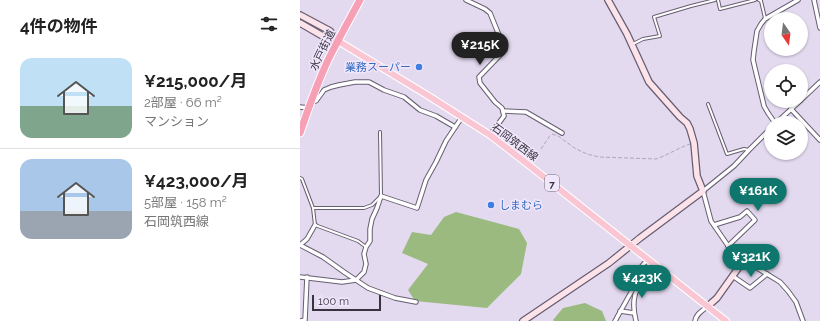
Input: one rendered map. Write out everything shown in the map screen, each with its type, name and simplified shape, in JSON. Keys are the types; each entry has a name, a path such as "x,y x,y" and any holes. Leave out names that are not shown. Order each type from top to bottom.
{"highway":[{"name":"水戸街道","path":"300,133 328,61 360,0"}],"main road":[{"name":"石岡筑西線","path":"338,41 490,135 726,321"}],"street":[{"path":"466,0 490,13 506,50 479,77 480,83 495,102 502,108 504,116 490,135"},
{"path":"608,0 622,24 649,82 687,123 690,129 694,143 697,176 714,225 731,250 744,260 780,282 788,290 799,308 803,321"},
{"path":"777,12 798,0"},
{"path":"814,0 820,28"},
{"path":"300,15 330,31 338,41"},
{"path":"764,20 758,31 754,60 764,106 770,116"},
{"path":"300,23 326,38 338,41"},
{"path":"300,107 316,101 324,90 355,82 369,82 384,90 404,97 420,110 436,116 455,127"},
{"path":"808,93 820,82"},
{"path":"783,116 791,109 820,140"},
{"path":"503,111 526,112 562,133"},
{"path":"300,276 342,282 356,280 364,272 366,264 364,254 370,241 371,224 381,196 417,208 426,180 446,141 462,117"},
{"path":"522,321 609,263 734,166 764,135"},
{"path":"714,225 740,217 747,211 755,220 728,246"},
{"path":"315,224 307,239 300,245 323,257 368,288 395,298 416,302"},
{"path":"636,321 634,313 635,296 639,285 642,266 647,260"},
{"path":"695,321 699,313 717,298 744,260"},
{"path":"734,277 750,288 767,274"},
{"path":"300,321 305,320 307,277"},
{"path":"615,321 639,278"},
{"path":"620,311 634,313"}],"lane":[{"path":"631,44 644,39 660,36 654,17 716,0 720,8 755,0"},
{"path":"759,0 761,1 764,14"},
{"path":"708,104 727,154 744,149 749,150"},
{"path":"313,208 364,208 372,205 381,196 380,132"},
{"path":"300,178 302,179 313,208 315,224 358,241 366,247"}],"path":[{"path":"541,149 552,134 558,136 576,149 599,157 656,159 694,143"}],"green space":[{"path":"456,212 519,229 527,243 521,274 487,308 415,301 408,290 428,264 402,253 412,232 431,235 444,217"},
{"path":"585,303 602,311 606,321 553,320 563,308"}],"place":[{"name":"業務スーパー","path":"419,67"},
{"name":"しまむら","path":"491,205"}]}
